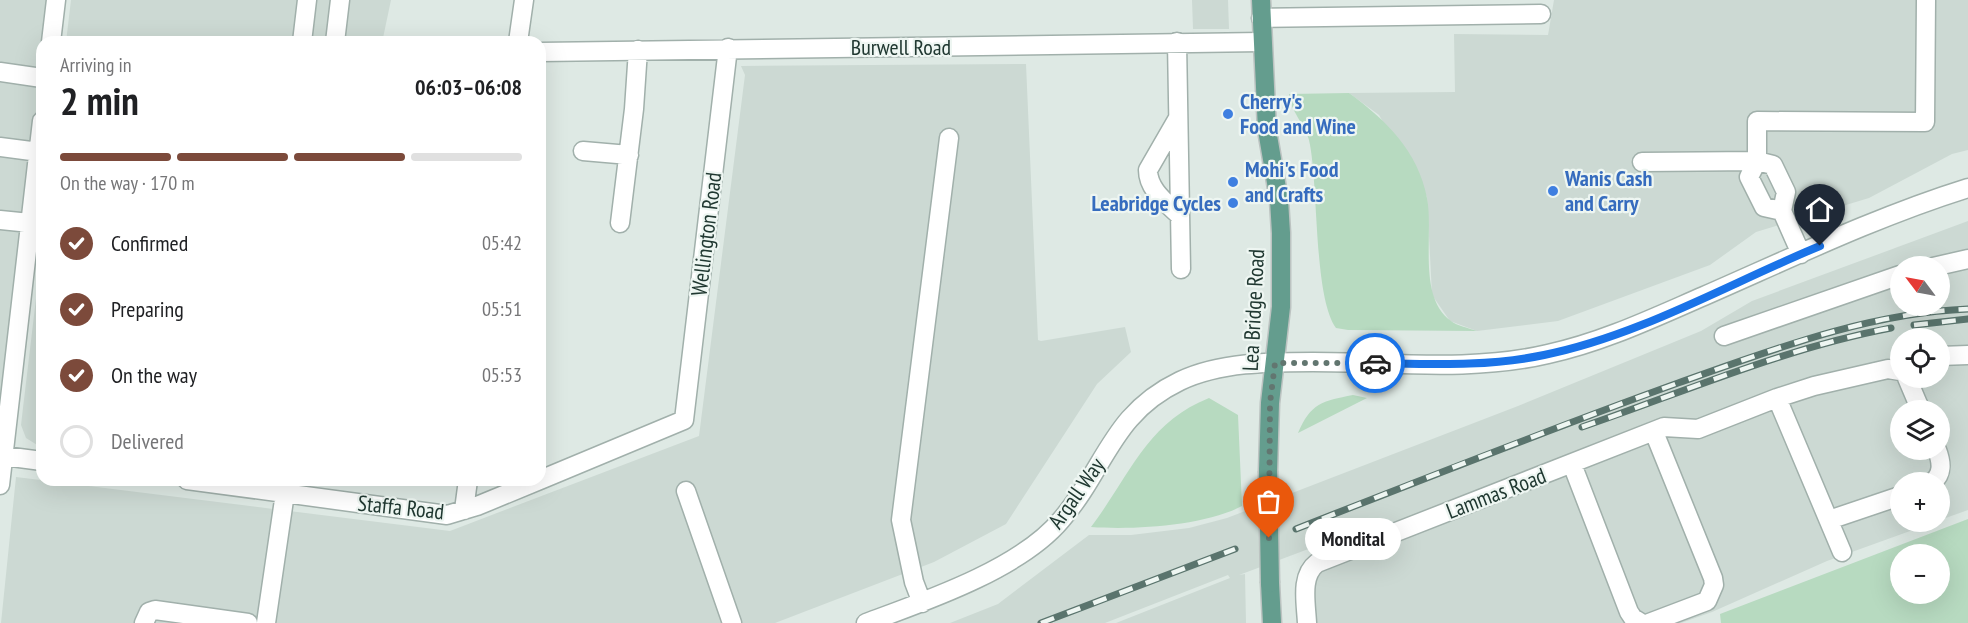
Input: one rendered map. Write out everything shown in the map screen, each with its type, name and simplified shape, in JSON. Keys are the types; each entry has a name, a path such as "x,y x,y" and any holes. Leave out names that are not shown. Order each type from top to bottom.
{"main road":[{"name":"Lea Bridge Road","path":"1261,9 1267,130 1279,200 1281,232 1282,293 1270,403 1268,471 1272,623"}],"street":[{"path":"54,36 56,0"},
{"path":"303,36 307,0"},
{"path":"336,36 340,0"},
{"path":"520,36 524,0"},
{"path":"1782,211 1764,207 1749,177 1757,161 1757,121 1925,122 1926,0"},
{"path":"1261,9 1541,14"},
{"path":"1177,42 1181,269"},
{"name":"Burwell Road","path":"546,52 1262,42"},
{"name":"Wellington Road","path":"684,420 728,48"},
{"path":"620,223 638,50"},
{"path":"0,72 36,77"},
{"path":"1179,117 1149,170 1148,177 1155,190 1180,216"},
{"path":"922,603 914,582 901,520 949,138"},
{"path":"0,147 36,152"},
{"path":"583,151 628,155"},
{"path":"1642,162 1757,161 1773,165 1786,192 1782,211 1801,254"},
{"path":"0,485 4,456 7,359 36,176"},
{"name":"Argall Way","path":"866,623 922,603 1002,564 1046,536 1075,502 1128,418 1143,403 1181,381 1201,373 1219,368 1275,363 1480,363 1546,355 1622,332 1801,254 1968,188"},
{"path":"0,220 30,223"},
{"path":"1950,263 1968,259"},
{"path":"1724,336 1890,278"},
{"path":"1950,356 1968,355"},
{"name":"Lammas Road","path":"1307,623 1306,579 1309,569 1317,563 1664,428 1698,429 1777,398 1840,379 1890,369"},
{"path":"1777,398 1842,552"},
{"name":"Staffa Road","path":"546,478 684,420"},
{"path":"1649,623 1707,601 1714,585 1654,432"},
{"path":"4,456 36,460"},
{"path":"1572,464 1629,612 1641,623"},
{"name":"Staffa Road","path":"232,486 285,493 310,488 447,515 525,486"},
{"path":"464,510 467,486"},
{"path":"686,491 732,623"},
{"path":"266,623 285,493"},
{"path":"1829,520 1890,499"},
{"path":"144,623 149,612 155,610 248,623"}],"shaded area":[{"path":"0,0 56,0 52,36 36,36 36,169 0,455"},
{"path":"71,0 391,0 383,36 67,36"},
{"path":"1192,0 1228,0 1229,29 1193,29"},
{"path":"1554,0 1968,0 1968,150 1952,154 1869,198 1756,232 1710,265 1558,321 1477,331 1450,321 1432,295 1427,197 1379,115 1349,93 1455,92 1454,34 1548,35"},
{"path":"1026,64 1038,340 1125,327 1131,352 1097,384 1006,524 934,562 775,623 1,623 16,477 36,479 36,486 88,486 450,531 699,436 745,75 741,66"},
{"path":"1968,221 1968,510 1950,516 1950,472 1890,472 1890,532 1907,532 1827,561 1712,612 1681,623 1312,623 1311,548 1239,575 1245,574 1246,623 1116,623 1230,578 1228,575 1105,623 950,623 998,604 1089,535 1131,535 1189,528 1227,518 1518,406 1701,331 1752,301"},
{"path":"36,299 36,444 26,438 21,425"}],"green space":[{"path":"1349,93 1376,114 1408,151 1423,181 1427,198 1430,281 1434,297 1440,310 1451,321 1477,331 1336,328 1323,291 1309,140 1292,106 1289,94"},
{"path":"1353,395 1367,398 1298,433 1313,409 1333,399"},
{"path":"1209,398 1238,415 1242,506 1208,518 1168,525 1127,528 1091,527 1128,471 1154,437 1187,409"},
{"path":"1968,519 1968,623 1721,623 1720,614 1890,549 1890,604 1950,604 1950,544 1903,544 1934,532 1950,532 1950,526"}],"railway":[{"path":"1296,529 1582,418 1784,346 1857,325 1930,312 1968,309"},
{"path":"1914,325 1968,319"},
{"path":"1582,427 1774,359 1812,347 1890,328"},
{"path":"1041,623 1235,549"}],"way so far":[{"path":"1269,538 1270,403 1275,363 1375,363"}],"place":[{"name":"Cherry's Food and Wine","path":"1228,114"},
{"name":"Mohi's Food and Crafts","path":"1233,182"},
{"name":"Wanis Cash and Carry","path":"1553,191"},
{"name":"Leabridge Cycles","path":"1233,203"},
{"name":"Mondital","path":"1269,538"}],"route":[{"path":"1375,363 1502,362 1546,355 1622,332 1820,246"}]}
